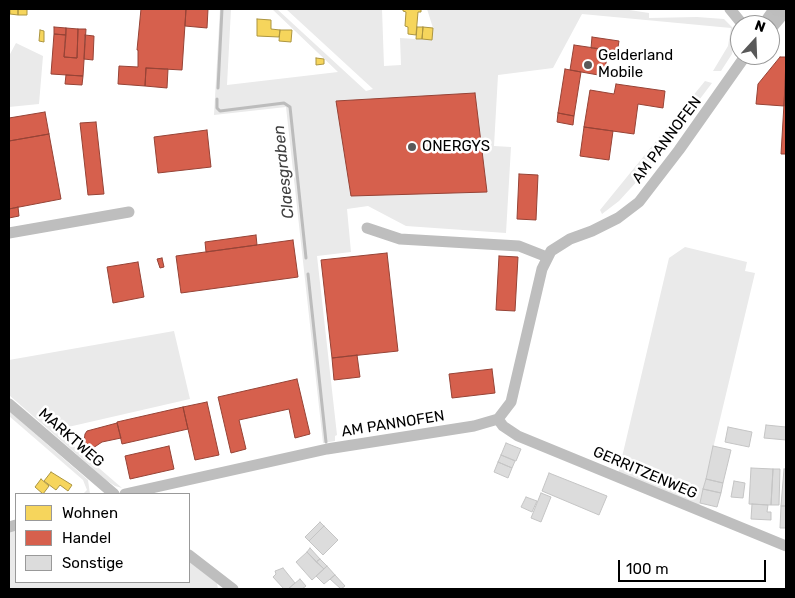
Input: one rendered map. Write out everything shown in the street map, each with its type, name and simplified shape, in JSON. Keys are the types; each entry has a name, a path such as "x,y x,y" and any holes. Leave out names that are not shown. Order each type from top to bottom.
{"main road":[{"path":"776,9 786,10"}],"street":[{"name":"AM PANNOFEN","path":"547,257 559,244 606,225 639,202 679,150 738,65"},
{"path":"9,233 129,212"},
{"path":"367,228 400,239 518,246 547,257 542,269 511,402 498,419"},
{"name":"MARKTWEG","path":"9,404 113,493"},
{"name":"AM PANNOFEN","path":"129,493 327,449 474,426 498,419"},
{"name":"GERRITZENWEG","path":"498,419 508,431 518,436 786,546"},
{"path":"190,556 233,589"}],"shaded area":[{"path":"220,9 231,9 227,85 338,72 272,9 277,9 366,91 373,89 286,9 382,9 384,66 401,65 400,38 432,40 433,28 427,9 623,9 649,13 649,18 697,17 724,19 730,25 730,28 582,14 553,68 498,75 494,146 511,147 506,233 406,226 368,206 347,209 351,252 317,256 337,435 335,436 335,441 323,443 286,107 214,115"},
{"path":"730,34 730,57 721,71 713,71 728,46"},
{"path":"16,43 43,56 39,104 9,107 9,56"},
{"path":"705,81 712,83 640,178 619,201 602,214 600,210"},
{"path":"685,247 747,262 745,271 755,273 699,507 618,474 669,258"},
{"path":"174,331 190,399 55,430 122,488 106,480 9,395 9,360"},
{"path":"9,411 88,480 90,493 84,493 87,490 83,480 9,416"},
{"path":"15,529 15,583 190,583 190,562 217,583 218,589 9,589 9,532"}],"building: Wohnen":[{"path":"10,9 18,9 18,15 10,14"},
{"path":"18,9 27,9 27,15 18,15"},
{"path":"403,9 421,9 421,12 418,12 416,35 408,34 408,27 405,26 406,12"},
{"path":"257,19 271,20 271,29 280,30 279,37 257,36"},
{"path":"417,27 423,27 422,39 416,39"},
{"path":"423,27 433,28 432,40 422,39"},
{"path":"40,30 44,31 44,42 39,41"},
{"path":"280,30 292,30 291,42 279,41"},
{"path":"316,58 324,59 324,64 316,65"},
{"path":"51,472 72,485 68,491 60,485 56,490 44,481"},
{"path":"41,479 49,486 44,493 35,487"}],"building: Handel":[{"path":"141,9 186,9 182,70 146,68 145,86 118,84 119,66 138,67 137,50"},
{"path":"186,9 208,9 207,28 185,26"},
{"path":"54,27 66,28 66,35 54,34"},
{"path":"66,28 78,29 77,58 64,57"},
{"path":"78,29 86,29 83,76 51,74 54,34 66,35 64,57 77,58"},
{"path":"85,35 94,36 93,60 84,59"},
{"path":"592,37 619,41 616,60 606,59 608,50 591,48"},
{"name":"Gelderland Mobile","path":"574,45 608,50 604,76 570,70"},
{"path":"780,57 786,57 784,106 756,104 758,84 773,65 780,65"},
{"path":"146,68 168,69 167,88 145,86"},
{"path":"565,69 581,72 574,116 558,113"},
{"path":"786,71 786,154 781,154"},
{"path":"66,75 83,76 82,85 65,84"},
{"path":"616,84 665,91 663,108 638,104 634,134 584,127 590,90 614,94"},
{"name":"ONERGYS","path":"475,93 487,192 351,196 336,101"},
{"path":"45,112 49,134 9,141 9,118"},
{"path":"558,113 574,116 573,125 557,122"},
{"path":"96,122 104,194 88,195 80,123"},
{"path":"584,127 613,131 609,160 580,156"},
{"path":"207,130 211,167 158,173 154,137"},
{"path":"49,134 61,199 9,209 9,141"},
{"path":"519,174 538,175 536,220 517,219"},
{"path":"18,207 19,216 9,218 9,209"},
{"path":"256,235 257,245 206,252 205,242"},
{"path":"293,240 298,277 181,293 176,256"},
{"path":"387,253 398,351 332,358 321,260"},
{"path":"499,256 518,257 515,311 496,310"},
{"path":"162,258 164,267 160,268 157,259"},
{"path":"138,262 144,297 113,303 107,267"},
{"path":"357,355 360,377 334,380 332,358"},
{"path":"492,369 495,393 452,398 449,374"},
{"path":"297,379 310,434 295,438 289,409 239,420 246,449 231,453 218,397"},
{"path":"207,402 219,455 195,460 183,407"},
{"path":"183,407 188,429 122,444 117,422"},
{"path":"117,423 121,438 102,442 93,448 84,442 87,431"},
{"path":"169,446 174,469 130,479 125,456"}],"building: Sonstige":[{"path":"766,425 786,427 786,440 764,438"},
{"path":"728,427 752,432 749,447 725,442"},
{"path":"506,443 521,449 516,461 501,455"},
{"path":"713,446 731,450 723,483 706,479"},
{"path":"501,455 515,461 512,468 498,462"},
{"path":"498,462 512,468 508,478 494,472"},
{"path":"751,468 773,469 771,505 749,504"},
{"path":"773,469 780,469 779,505 771,505"},
{"path":"784,469 786,469 786,506 781,506"},
{"path":"549,473 607,496 599,515 542,491"},
{"path":"706,479 723,483 721,493 703,489"},
{"path":"734,481 745,483 743,498 731,497"},
{"path":"703,489 721,493 717,507 700,503"},
{"path":"541,493 551,497 541,522 531,518"},
{"path":"526,497 537,501 532,512 521,507"},
{"path":"752,504 768,505 767,512 771,512 771,520 751,519"},
{"path":"781,506 786,506 786,528 780,528"},
{"path":"320,522 324,526 309,541 305,537"},
{"path":"324,526 338,540 323,555 309,541"},
{"path":"310,548 320,559 316,562 307,552"},
{"path":"307,552 324,569 312,580 296,562"},
{"path":"320,559 327,566 324,569 316,562"},
{"path":"327,566 335,575 324,584 316,576"},
{"path":"283,568 295,583 288,589 284,589 273,577 276,574 275,571"},
{"path":"335,575 345,586 341,589 330,579"},
{"path":"300,579 306,586 302,589 288,589"}],"waterway":[{"name":"Claesgraben","path":"218,88 222,9"},
{"name":"Claesgraben","path":"217,99 217,108 220,111 284,103 290,107 306,258"},
{"name":"Claesgraben","path":"308,274 326,442"}],"place":[{"name":"Gelderland Mobile","path":"588,65"},
{"name":"ONERGYS","path":"412,147"}]}
